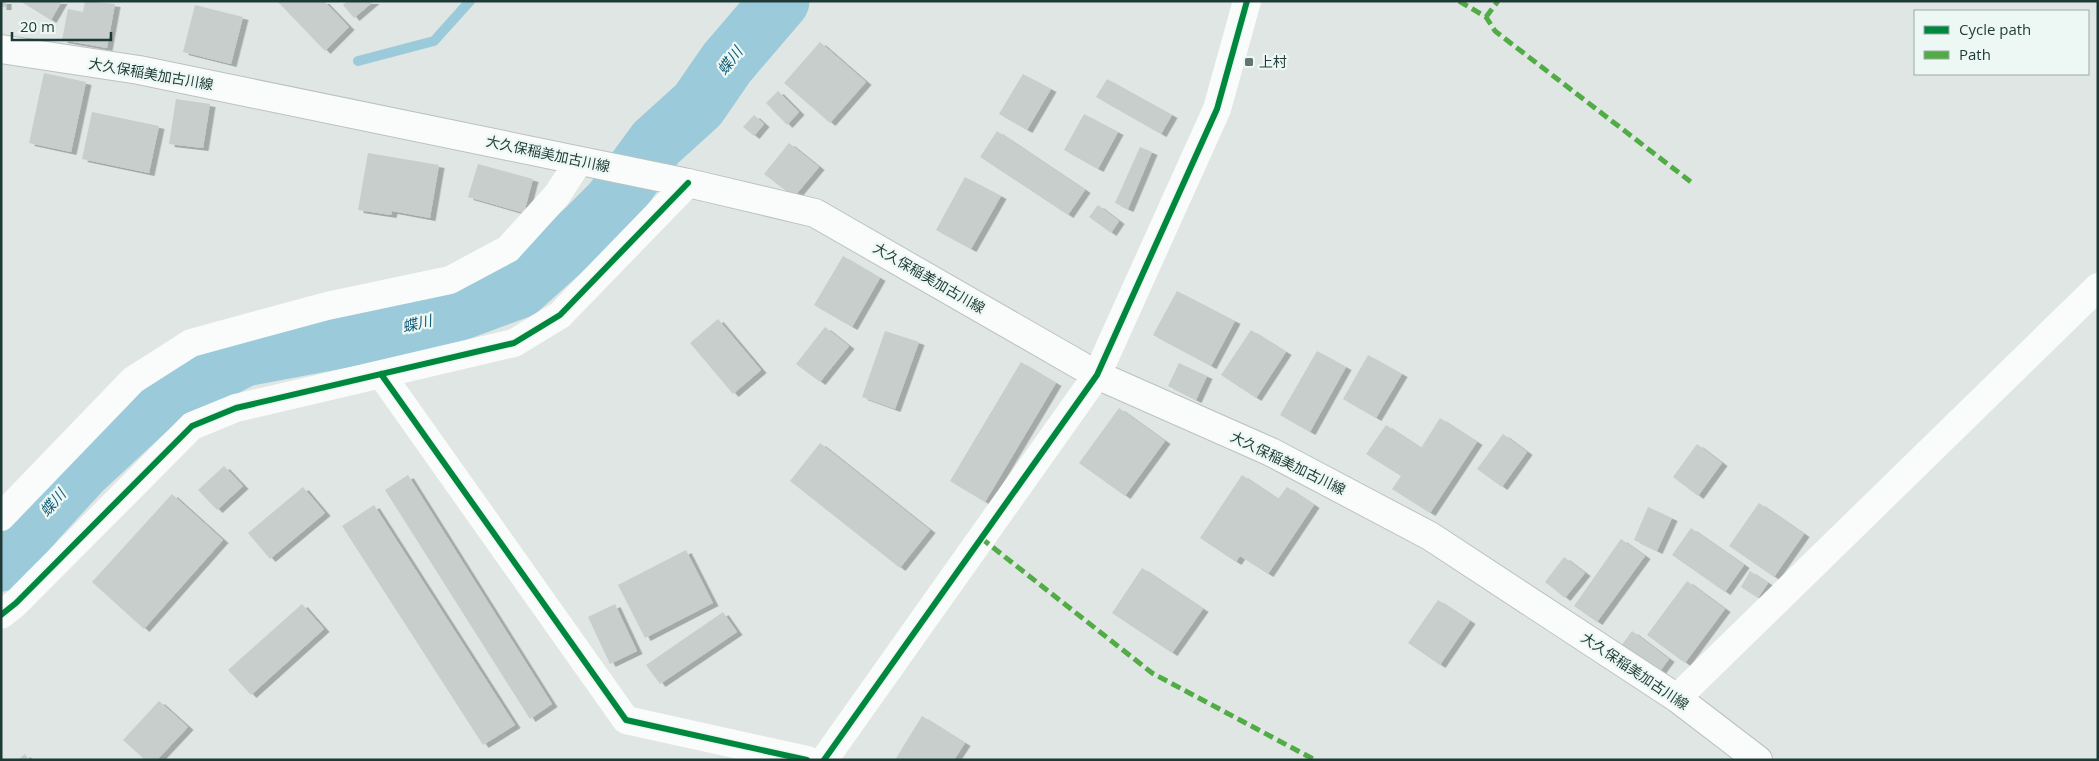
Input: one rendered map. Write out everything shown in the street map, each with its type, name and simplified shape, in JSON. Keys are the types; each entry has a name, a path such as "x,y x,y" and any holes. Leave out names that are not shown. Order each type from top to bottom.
{"street":[{"path":"824,760 1097,375 1217,109 1247,1"},
{"name":"大久保稲美加古川線","path":"1,49 139,70 677,181 815,213 1097,375 1271,452 1430,536 1677,698 1758,760"},
{"path":"1,517 133,380 191,343 327,306 450,280 508,249 557,195 590,163"},
{"path":"1,616 192,426 236,408 514,343 560,315 677,181"},
{"path":"1677,698 2098,287"},
{"path":"381,374 626,720 807,760"}],"building":[{"path":"1,1 6,1 6,7 1,7"},
{"path":"20,1 62,1 51,20"},
{"path":"85,1 115,4 107,48 62,40 68,9 83,12"},
{"path":"277,1 324,1 349,27 325,51"},
{"path":"347,1 374,1 354,18 343,5"},
{"path":"195,5 243,17 231,64 183,52"},
{"path":"820,42 866,82 830,123 784,83"},
{"path":"44,73 86,82 71,152 29,143"},
{"path":"1023,74 1051,89 1027,130 999,114"},
{"path":"1107,79 1172,115 1161,134 1096,97"},
{"path":"778,91 799,112 787,125 766,103"},
{"path":"176,99 210,104 203,148 169,144"},
{"path":"92,112 159,126 149,173 82,159"},
{"path":"1084,114 1118,132 1098,169 1064,150"},
{"path":"754,115 764,124 754,136 743,127"},
{"path":"997,131 1085,190 1068,215 980,157"},
{"path":"789,143 819,167 794,197 764,174"},
{"path":"1140,147 1152,152 1128,209 1115,203"},
{"path":"368,153 439,165 430,218 392,211 391,215 358,210"},
{"path":"478,164 533,179 524,213 468,197"},
{"path":"965,177 1001,196 971,249 936,230"},
{"path":"1098,205 1119,221 1111,233 1089,217"},
{"path":"843,256 880,278 852,327 814,305"},
{"path":"1177,291 1235,321 1211,366 1153,335"},
{"path":"718,319 761,370 733,394 690,343"},
{"path":"825,327 849,346 820,382 796,364"},
{"path":"1251,330 1286,352 1256,398 1221,375"},
{"path":"885,331 919,342 895,409 862,397"},
{"path":"1317,351 1346,367 1310,432 1280,415"},
{"path":"1368,355 1402,374 1376,418 1343,399"},
{"path":"1021,362 1056,383 985,502 950,481"},
{"path":"1179,363 1207,376 1196,400 1168,386"},
{"path":"1119,408 1165,441 1125,496 1079,463"},
{"path":"1440,418 1477,442 1430,513 1392,489 1401,476 1366,454 1386,425 1421,448"},
{"path":"1503,434 1527,452 1502,487 1477,469"},
{"path":"820,443 930,530 900,568 790,481"},
{"path":"1697,444 1722,463 1698,496 1673,477"},
{"path":"224,466 243,486 217,510 198,490"},
{"path":"408,475 552,704 530,719 385,490"},
{"path":"1242,475 1278,499 1287,487 1314,505 1268,574 1240,556 1236,562 1200,538"},
{"path":"303,487 325,513 270,559 248,533"},
{"path":"172,494 223,540 144,629 92,582"},
{"path":"1759,503 1804,534 1774,577 1729,546"},
{"path":"374,505 515,725 483,745 342,526"},
{"path":"1648,507 1672,518 1657,551 1634,540"},
{"path":"1691,528 1744,565 1725,592 1672,555"},
{"path":"1621,539 1645,556 1597,622 1574,606"},
{"path":"686,550 713,603 645,638 618,585"},
{"path":"1564,557 1585,573 1565,598 1545,582"},
{"path":"1142,568 1203,609 1172,653 1112,613"},
{"path":"1750,571 1768,583 1758,598 1741,587"},
{"path":"1687,581 1725,609 1685,663 1647,635"},
{"path":"1438,600 1470,621 1440,665 1408,643"},
{"path":"302,604 324,629 251,695 228,670"},
{"path":"615,604 637,651 610,664 588,617"},
{"path":"723,612 737,632 660,684 646,665"},
{"path":"1632,631 1669,659 1658,674 1621,646"},
{"path":"159,701 188,727 157,760 145,760 123,740"},
{"path":"922,716 965,743 954,760 895,760"},
{"path":"25,754 29,760 18,760"}],"waterway":[{"path":"358,61 434,41 470,1"},
{"name":"蝶川","path":"1,562 81,471 152,405 244,357 430,322 519,289 585,230 613,202 656,143 698,105 727,63 780,1"}],"marked path":[{"path":"1459,1 1486,17 1495,31 1691,182"},
{"path":"1486,17 1498,1"},
{"path":"981,538 1152,673 1315,760"}],"cycle path":[{"path":"824,760 1097,375 1217,109 1247,1"},
{"path":"1,615 16,603 192,426 236,408 514,343 560,315 688,183"},
{"path":"381,374 626,720 807,760"}],"place":[{"name":"上村","path":"1249,62"}]}
